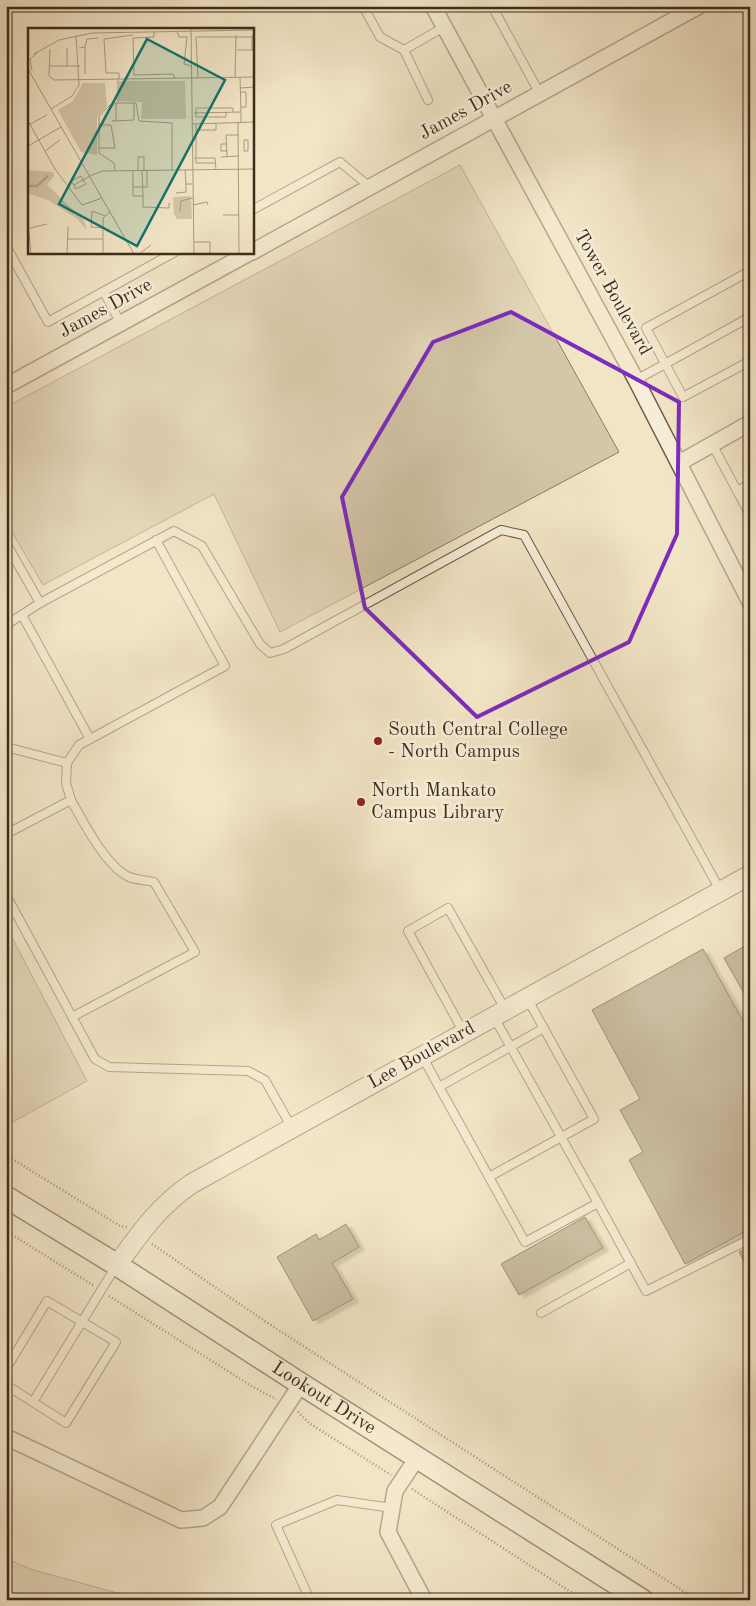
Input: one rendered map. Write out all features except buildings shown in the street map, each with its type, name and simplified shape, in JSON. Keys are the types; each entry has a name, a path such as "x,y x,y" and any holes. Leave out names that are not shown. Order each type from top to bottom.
{"main road":[{"name":"Lookout Drive","path":"6,1197 117,1265 642,1600"}],"street":[{"name":"Tower Boulevard","path":"433,6 636,380 750,602"},
{"name":"James Drive","path":"254,250 699,6"},
{"name":"James Drive","path":"6,386 247,254"},
{"path":"678,463 750,423"},
{"name":"Lee Boulevard","path":"117,1265 170,1199 191,1184 750,875"},
{"path":"6,1437 181,1520 203,1518 220,1507 301,1384"},
{"path":"418,1458 395,1491 388,1532 424,1600"}],"lane":[{"path":"364,6 380,37 404,50 428,100"},
{"path":"492,6 540,94"},
{"path":"404,50 444,27"},
{"path":"254,209 340,162 370,187"},
{"path":"6,246 48,322 171,254"},
{"path":"750,271 646,328 684,397 750,361"},
{"path":"104,292 121,324"},
{"path":"636,380 750,317"},
{"path":"712,444 750,515"},
{"path":"737,491 750,484"},
{"path":"6,625 40,603 174,531 202,546 260,644 270,653 284,649 501,530 524,535 720,891"},
{"path":"72,1017 195,952 154,882 127,876 113,864 91,837 71,800 66,784 67,763 79,745 225,666 156,540"},
{"path":"6,543 40,603"},
{"path":"22,615 90,739"},
{"path":"6,747 67,763"},
{"path":"6,834 71,800"},
{"path":"6,895 95,1059 110,1068 248,1071 265,1080 292,1128"},
{"path":"464,1033 408,931 448,908 500,1013 510,1046 646,1291 750,1239"},
{"path":"489,1177 594,1119 527,998"},
{"path":"439,1087 544,1028"},
{"path":"422,1056 525,1242 598,1203"},
{"path":"541,1313 630,1264"},
{"path":"33,1402 117,1265"},
{"path":"6,1369 47,1301 116,1342 66,1423 6,1385"},
{"path":"310,1600 276,1524 337,1500 392,1508"}],"path":[{"path":"6,1155 120,1226 128,1227 140,1234 162,1252 266,1322 698,1600"}],"highlighted area":[{"path":"511,312 679,402 677,534 629,642 477,717 365,608 342,497 433,342"}],"shaded area":[{"path":"460,165 619,452 280,632 214,494 43,585 6,522 6,407"},
{"path":"6,926 87,1081 13,1122 6,1122"},
{"path":"6,1558 30,1569 143,1600 6,1600"}],"place":[{"name":"South Central College - North Campus","path":"378,741"},
{"name":"North Mankato Campus Library","path":"361,802"}]}
